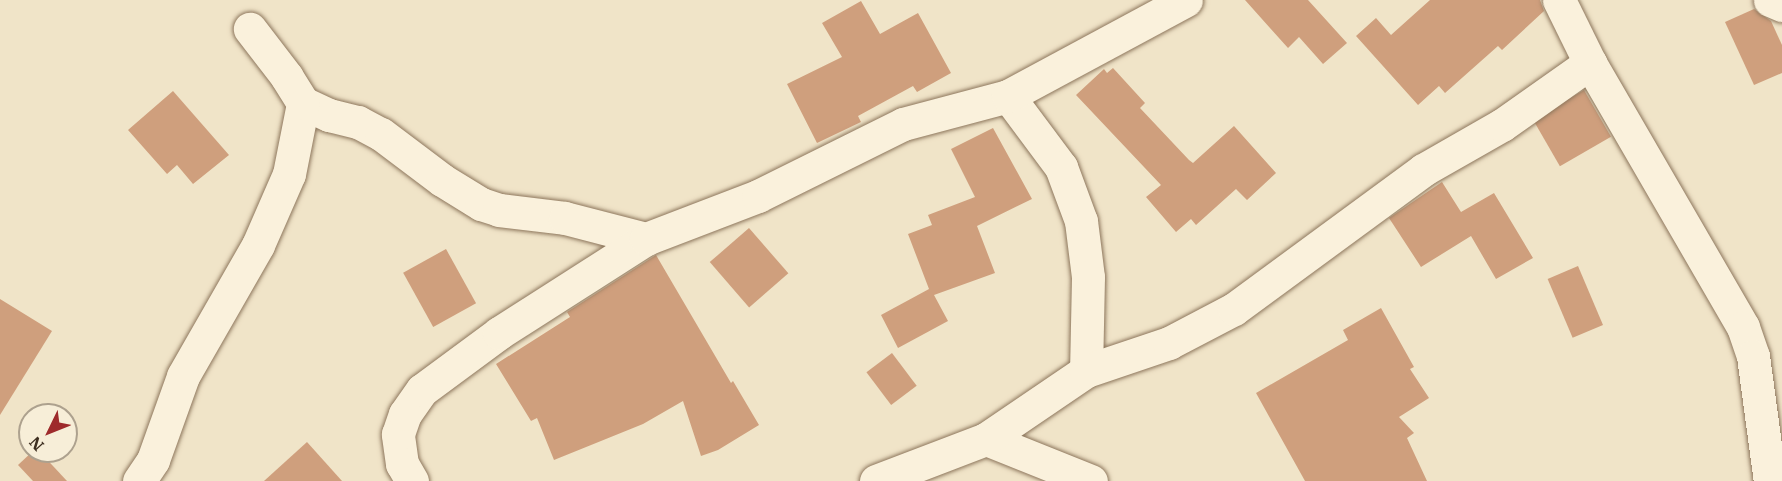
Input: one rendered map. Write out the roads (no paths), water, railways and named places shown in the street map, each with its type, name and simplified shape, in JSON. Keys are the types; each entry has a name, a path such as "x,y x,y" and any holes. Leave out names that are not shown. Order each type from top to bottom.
{"street":[{"path":"412,481 402,464 398,434 405,414 422,390 499,333 646,239 758,196 903,124 1008,96 1186,0"},
{"path":"1559,0 1590,63 1743,327 1752,356 1770,481"},
{"path":"1770,0 1782,5"},
{"path":"249,29 287,77 303,103 329,115 358,122 381,134 442,180 481,204 499,210 565,218 646,239"},
{"path":"876,481 986,439 1086,371 1169,343 1234,309 1423,170 1502,125 1590,63"},
{"path":"1008,96 1061,167 1081,221 1088,277 1086,371"},
{"path":"139,481 153,460 183,376 258,245 285,184 303,103"},
{"path":"986,439 1091,481"}]}
